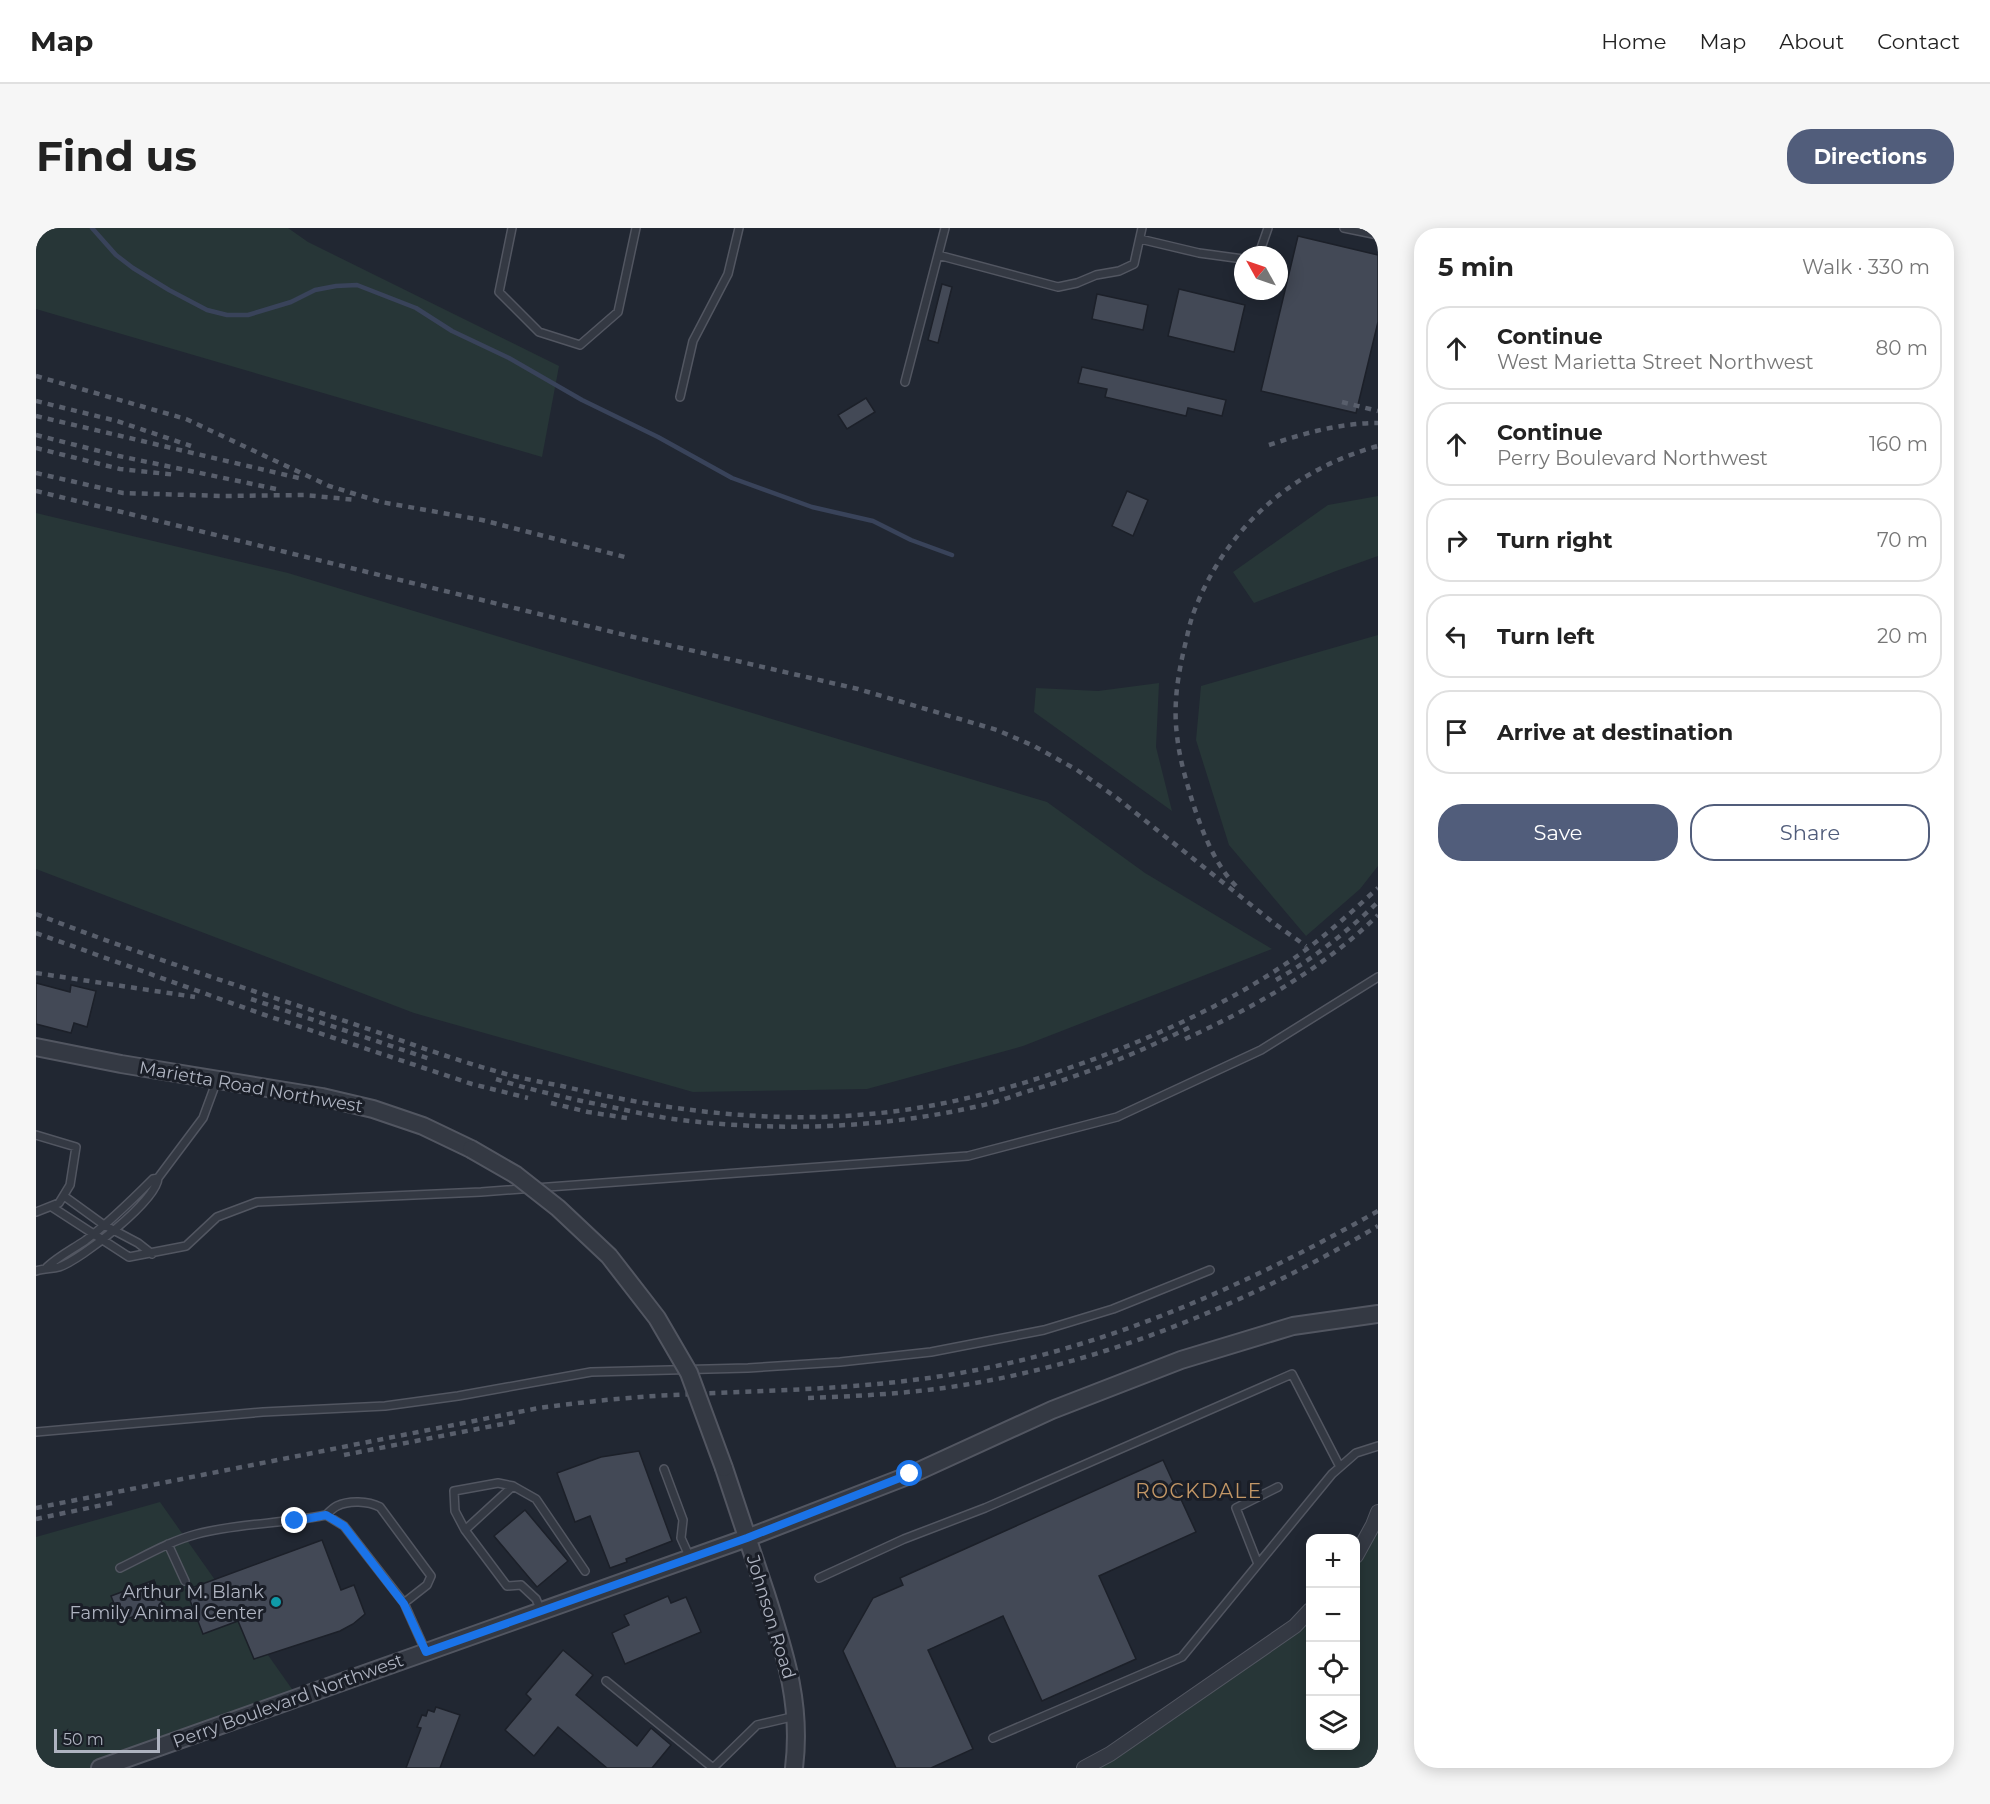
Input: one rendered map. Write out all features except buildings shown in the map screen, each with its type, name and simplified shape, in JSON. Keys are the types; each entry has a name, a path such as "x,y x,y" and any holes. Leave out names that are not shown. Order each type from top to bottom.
{"street":[{"name":"Marietta Road Northwest","path":"36,1047 121,1064 322,1097 374,1109 423,1126 471,1149 516,1175 558,1208 609,1256 657,1318 688,1373 724,1468 747,1538"},
{"name":"Perry Boulevard Northwest","path":"100,1768 747,1538 910,1474 1052,1410 1181,1360 1293,1326 1378,1314"},
{"path":"1360,1548 1378,1512"},
{"name":"Johnson Road","path":"747,1538 788,1661 796,1716 794,1768"},
{"path":"1084,1768 1110,1754 1285,1632 1306,1614"}],"lane":[{"path":"512,228 499,292 539,332 580,345 618,312 636,228"},
{"path":"680,397 693,341 728,274 739,228"},
{"path":"905,382 945,228"},
{"path":"938,255 1058,287 1077,283 1096,275 1119,271 1134,264 1142,228"},
{"path":"1262,246 1268,228"},
{"path":"1344,228 1378,235"},
{"path":"1140,239 1199,253 1234,258"},
{"path":"52,1207 101,1241 129,1257 186,1246 217,1217 257,1202 481,1192 968,1156 1117,1117 1261,1050 1378,977"},
{"path":"36,1271 47,1267 58,1267 101,1241 136,1209 158,1185 158,1178 203,1118 217,1080"},
{"path":"36,1136 76,1147 70,1185 64,1196 59,1203 36,1212"},
{"path":"47,1267 93,1234 153,1179 158,1178"},
{"path":"64,1196 113,1231 152,1254"},
{"path":"36,1432 252,1412 385,1406 458,1396 591,1372 748,1368 829,1363 932,1352 1044,1330 1113,1309 1210,1270"},
{"path":"819,1578 904,1539 985,1508 1292,1374 1340,1467"},
{"path":"993,1738 1182,1657 1332,1474 1356,1453 1378,1446"},
{"path":"664,1469 683,1520 681,1538 690,1558"},
{"path":"541,1611 536,1599 521,1585 507,1586 465,1530 455,1511 454,1491 498,1483 513,1486 536,1499 585,1571"},
{"path":"465,1530 513,1486"},
{"path":"1258,1564 1236,1508 1278,1487"},
{"path":"120,1568 168,1544 195,1534 295,1521 326,1515 339,1505 364,1502 380,1507 431,1576 428,1585 404,1604"},
{"path":"326,1515 344,1526 404,1604 426,1652"},
{"path":"168,1544 185,1581"},
{"path":"606,1681 713,1768 757,1725 796,1716"}],"shaded area":[{"path":"36,228 288,228 308,242 559,366 542,457 36,309"},
{"path":"1378,496 1378,556 1254,603 1233,572 1328,505"},
{"path":"36,513 288,573 1047,802 1145,873 1272,949 1023,1046 867,1089 693,1092 414,1013 36,869"},
{"path":"1378,635 1378,866 1360,889 1306,936 1229,845 1196,740 1201,686"},
{"path":"1159,683 1156,747 1172,811 1034,712 1036,688 1098,691"},
{"path":"160,1502 299,1699 100,1768 36,1768 36,1537"},
{"path":"1378,1518 1378,1768 1081,1768 1081,1765 1273,1651 1306,1609 1306,1750 1360,1750 1360,1542"}],"waterway":[{"path":"92,228 116,255 133,268 207,310 227,315 248,315 291,302 315,290 357,285 416,308 452,331 509,358 582,400 658,437 732,478 812,507 873,521 911,540 952,555"}],"railway":[{"path":"36,376 186,419 329,486 381,502 482,520 625,557"},
{"path":"36,401 117,421 191,446"},
{"path":"1342,402 1378,411"},
{"path":"36,416 303,479"},
{"path":"1269,445 1323,429 1378,423"},
{"path":"36,435 119,456 281,490"},
{"path":"1236,886 1214,856 1203,832 1179,751 1176,724 1177,690 1182,656 1192,618 1209,579 1225,552 1267,505 1291,486 1318,470 1347,456 1378,446"},
{"path":"36,448 120,469 177,475"},
{"path":"36,473 123,493 223,496 304,495 357,500"},
{"path":"36,491 625,635 858,689 997,730 1034,746 1077,770 1117,798 1306,946"},
{"path":"36,914 192,970 480,1067 530,1080 644,1103 728,1114 812,1117 897,1111 973,1097 1073,1067 1121,1048 1193,1017 1262,979 1321,938 1378,888"},
{"path":"1276,980 1330,944 1378,902"},
{"path":"1185,1039 1287,985 1335,952 1378,915"},
{"path":"36,933 262,1014 472,1084 528,1098"},
{"path":"36,973 195,997"},
{"path":"251,999 433,1060"},
{"path":"496,1079 567,1098 673,1119 788,1127 865,1124 941,1114 995,1102 1110,1063 1194,1025"},
{"path":"551,1103 627,1118"},
{"path":"36,1508 539,1408 640,1397 814,1389 884,1383 954,1374 1010,1363 1065,1349 1173,1311 1277,1265 1378,1211"},
{"path":"808,1398 889,1394 950,1387 1024,1373 1077,1359 1130,1343 1232,1302 1281,1279 1378,1226"},
{"path":"344,1455 518,1421"},
{"path":"36,1519 112,1503"}],"place":[{"name":"Arthur M. Blank Family Animal Center","path":"276,1602"}],"district":[{"name":"ROCKDALE","path":"1199,1491"}],"route":[{"path":"295,1521 326,1515 344,1526 404,1604 426,1652 747,1538 910,1474"}]}
